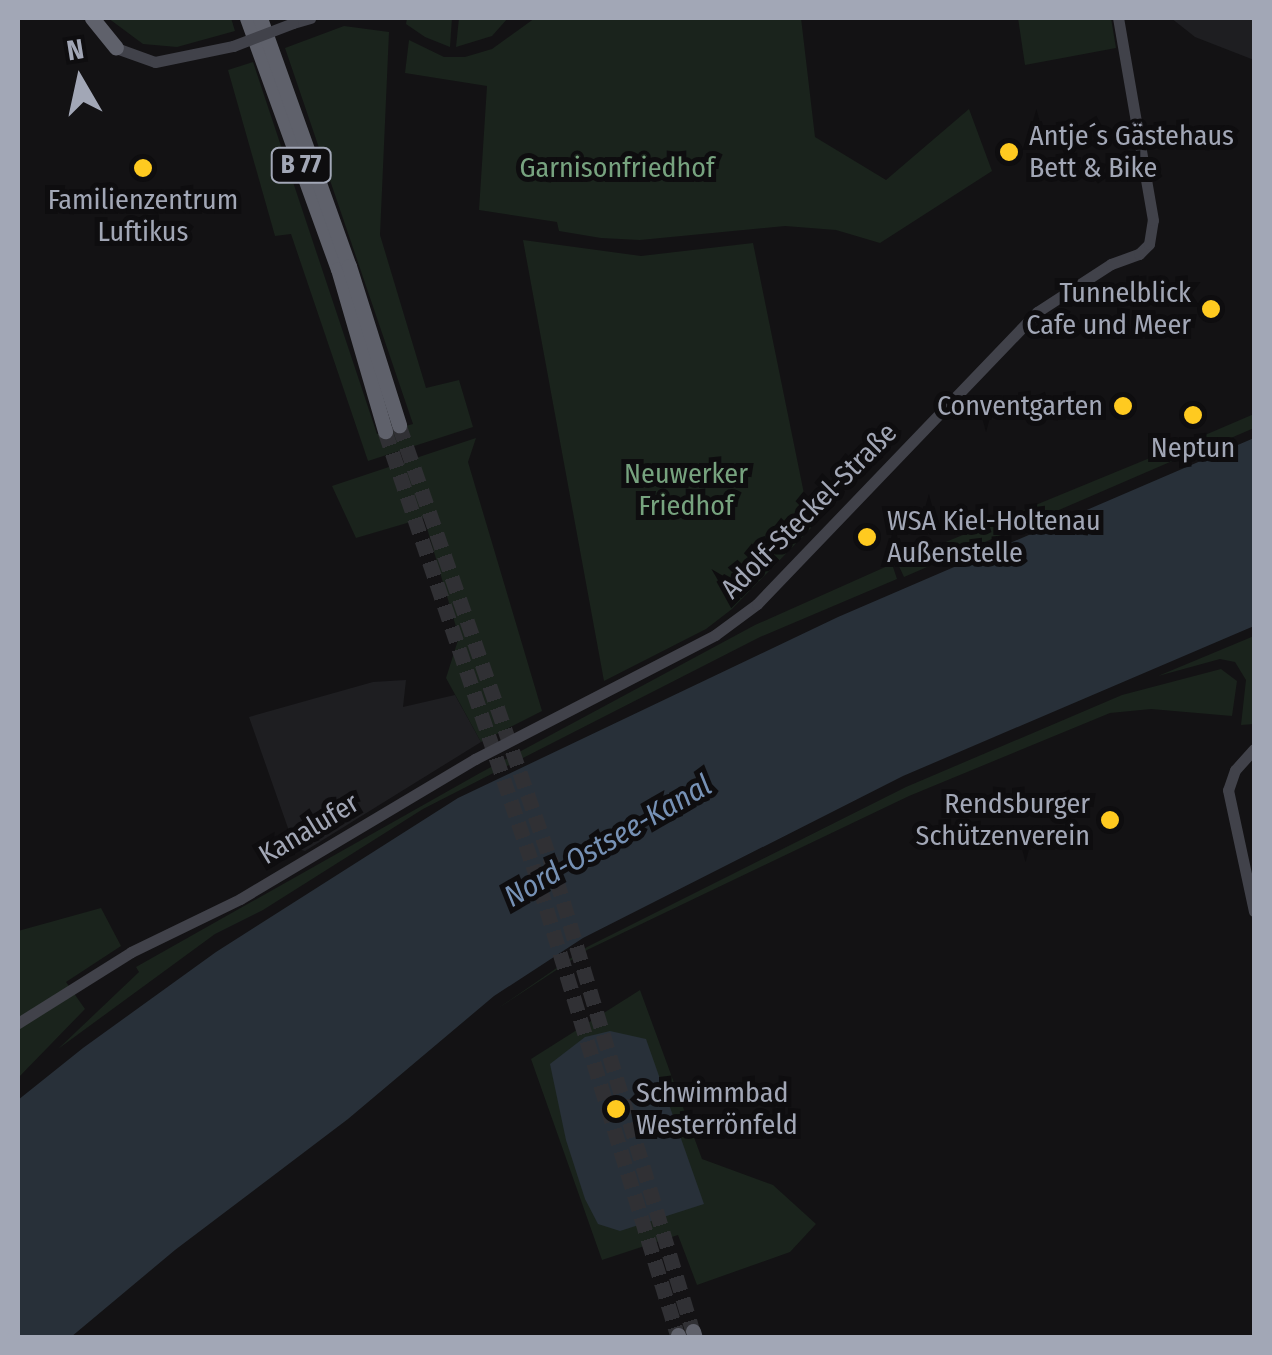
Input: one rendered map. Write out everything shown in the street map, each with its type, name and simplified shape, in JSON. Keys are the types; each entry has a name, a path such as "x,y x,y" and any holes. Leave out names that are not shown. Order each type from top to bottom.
{"highway":[{"path":"92,18 116,48"},
{"name":"B 77","path":"246,18 392,428 350,266 260,18"}],"street":[{"path":"116,48 155,62 234,46 310,18"},
{"name":"Adolf-Steckel-Straße","path":"627,679 714,634 757,604 1037,312 1149,244 1153,220 1118,18"},
{"name":"Kanalufer","path":"18,1023 130,952 240,899 475,759 627,679"},
{"path":"1254,749 1235,770 1228,790 1254,911"}],"shaded area":[{"path":"1171,18 1254,18 1254,60 1195,37"},
{"path":"406,680 403,707 455,695 481,742 305,851 295,848 249,717 373,682"}],"green space":[{"path":"108,18 231,18 235,31 177,47 143,44"},
{"path":"407,18 452,18 450,47 425,37 406,24"},
{"path":"459,18 508,18 492,36 456,47"},
{"name":"Garnisonfriedhof","path":"535,18 801,18 815,137 886,180 969,109 992,171 880,243 836,230 785,226 640,240 601,238 559,231 557,222 479,210 487,86 405,73 409,40 444,57 465,57 492,49"},
{"path":"1018,18 1111,18 1116,48 1025,65"},
{"path":"344,26 389,32 380,235 426,388 459,380 473,427 368,461 291,234 275,236 228,70 253,62 377,434 413,424 285,48"},
{"name":"Neuwerker Friedhof","path":"523,240 641,256 753,243 811,528 732,609 706,629 604,681"},
{"path":"1254,414 1254,428 1210,447 1205,435"},
{"path":"476,438 468,462 542,711 481,742 446,678 459,637 424,518 356,538 332,486"},
{"path":"1196,439 1200,449 904,577 897,562"},
{"path":"892,564 897,579 760,637 423,809 263,910 215,934 58,1049 139,972 136,967 480,773 755,625"},
{"path":"1254,636 1254,724 1241,725 1246,680 1235,662 1220,659 1158,676"},
{"path":"1221,669 1237,681 1232,716 1151,709 1110,713 909,796 587,950 497,1009 587,947 906,787 1122,695"},
{"path":"101,908 121,946 66,982 85,1009 18,1078 18,931"},
{"name":"Schwimmbad Westerrönfeld","path":"640,990 702,1159 773,1185 816,1224 790,1252 697,1285 678,1235 602,1260 531,1059"}],"water":[{"name":"Nord-Ostsee-Kanal","path":"1254,438 1254,626 903,776 583,938 494,996 348,1119 175,1250 71,1337 18,1337 18,1100 83,1048 216,952 458,798 838,617"},
{"path":"610,1031 646,1039 704,1204 620,1231 598,1224 585,1199 566,1140 550,1064 585,1037"}],"tunnel":[{"path":"399,425 550,858 693,1331"},
{"path":"385,431 533,865 678,1335"}],"place":[{"name":"Antje´s Gästehaus Bett & Bike","path":"1009,152"},
{"name":"Familienzentrum Luftikus","path":"143,168"},
{"name":"Tunnelblick Cafe und Meer","path":"1211,309"},
{"name":"Conventgarten","path":"1123,406"},
{"name":"Neptun","path":"1193,415"},
{"name":"WSA Kiel-Holtenau Außenstelle","path":"867,537"},
{"name":"Rendsburger Schützenverein","path":"1110,820"},
{"name":"Schwimmbad Westerrönfeld","path":"616,1109"}]}
